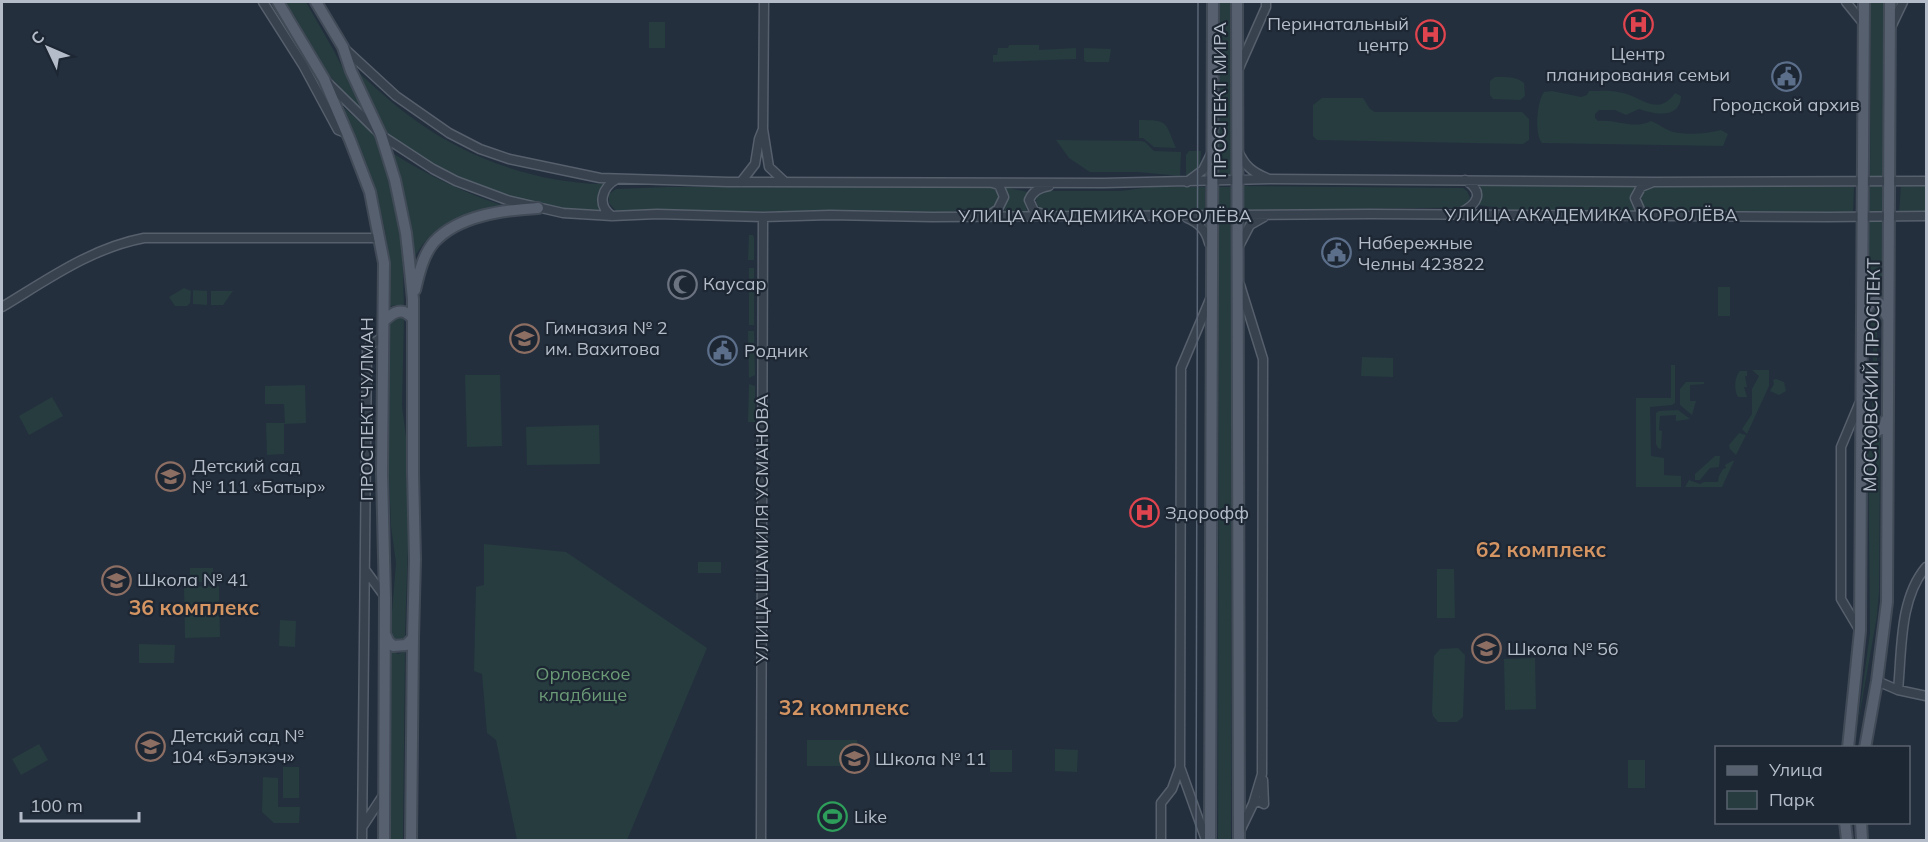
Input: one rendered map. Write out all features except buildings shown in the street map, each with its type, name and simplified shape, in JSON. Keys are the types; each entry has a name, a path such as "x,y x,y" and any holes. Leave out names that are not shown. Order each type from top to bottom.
{"main road":[{"name":"ПРОСПЕКТ ЧУЛМАН","path":"278,2 324,79 348,134 370,192 384,263 382,474 385,598 384,840"},
{"path":"316,2 343,47 351,71 381,135 401,208 413,299 413,473 416,559 412,638 411,840"},
{"name":"ПРОСПЕКТ МИРА","path":"1208,840 1213,2"},
{"name":"ПРОСПЕКТ МИРА","path":"1237,2 1239,837"},
{"name":"МОСКОВСКИЙ ПРОСПЕКТ","path":"1848,746 1860,631 1864,2"},
{"name":"МОСКОВСКИЙ ПРОСПЕКТ","path":"1865,746 1877,681 1887,602 1890,2"},
{"path":"413,299 425,257 434,243 450,229 511,209 538,208"},
{"path":"1862,319 1869,304 1875,301 1879,303 1888,319"},
{"path":"384,321 393,312 400,310 413,319"},
{"path":"1861,416 1868,428 1875,432 1884,428 1888,408"},
{"path":"385,634 393,646 406,645 412,638"},
{"path":"1845,824 1847,840"},
{"path":"1861,824 1862,840"}],"street":[{"path":"263,2 303,65 338,130 348,134"},
{"path":"764,2 763,129 769,167 785,182"},
{"path":"1236,74 1266,7 1266,2"},
{"path":"1846,2 1863,23"},
{"path":"1890,30 1903,2"},
{"name":"УЛИЦА АКАДЕМИКА КОРОЛЁВА","path":"343,47 396,96 449,133 480,149 549,169 600,178 741,182 1067,183 1212,182 1270,179 1654,182 1926,181"},
{"name":"УЛИЦА АКАДЕМИКА КОРОЛЁВА","path":"324,79 381,135 409,155 456,181 507,200 563,213 612,216 657,214 763,217 830,214 986,217 1457,214 1926,216"},
{"path":"741,182 755,164 763,129"},
{"path":"1187,182 1203,170 1212,150"},
{"path":"1237,150 1247,168 1270,179"},
{"path":"612,216 605,210 602,199 607,186 617,178"},
{"path":"1457,214 1471,207 1476,200 1475,188 1465,180"},
{"path":"986,217 998,209 1004,197 999,185 990,182"},
{"path":"1650,216 1641,212 1635,198 1641,188 1654,182"},
{"path":"1050,216 1034,211 1029,200 1032,193 1041,188 1067,183"},
{"path":"1237,250 1250,225 1257,219 1269,215"},
{"path":"1181,216 1195,221 1202,227 1207,234 1211,250"},
{"name":"УЛИЦА ШАМИЛЯ УСМАНОВА","path":"761,840 763,217"},
{"path":"2,307 87,256 116,244 144,238 380,238"},
{"path":"1238,280 1257,333 1263,359 1262,774 1239,837"},
{"path":"1161,840 1161,803 1172,789 1180,767 1181,368 1212,294"},
{"path":"362,840 367,350 370,345 383,337"},
{"path":"1860,631 1841,599 1841,447 1862,398"},
{"path":"1898,690 1905,618 1911,596 1926,567"},
{"path":"365,571 385,598"},
{"path":"1877,681 1898,690 1926,696"},
{"path":"1180,767 1208,840"},
{"path":"362,828 384,794"}],"green space":[{"path":"283,2 306,2 367,116 328,74 294,15"},
{"path":"1219,2 1231,2 1231,177 1219,177"},
{"path":"1871,2 1883,2 1883,177 1870,176"},
{"path":"649,22 665,22 665,48 649,48"},
{"path":"1009,45 1039,45 1039,50 1076,48 1076,59 993,62 993,55 997,55 998,48 1008,48"},
{"path":"1084,48 1111,49 1109,62 1086,62"},
{"path":"359,73 415,120 436,134 481,157 529,174 578,183 603,184 597,197 602,212 565,211 520,202 427,161 386,133"},
{"path":"1495,77 1518,79 1524,83 1525,96 1520,100 1493,99 1490,95 1490,81"},
{"path":"1552,91 1581,97 1587,95 1589,91 1615,91 1655,105 1668,101 1675,93 1681,96 1680,104 1671,112 1659,113 1639,109 1626,115 1615,110 1599,110 1595,118 1598,121 1638,125 1651,121 1679,133 1697,134 1721,130 1728,134 1723,146 1542,143 1537,125 1538,110 1544,92"},
{"path":"1322,98 1363,98 1370,109 1375,112 1522,112 1529,119 1529,140 1523,144 1317,140 1313,136 1313,105"},
{"path":"342,106 377,137 389,176 402,236 404,308 396,305 386,307 388,251 385,232 370,177"},
{"path":"1139,120 1165,124 1176,148 1154,147 1143,138 1139,138"},
{"path":"1056,140 1140,141 1145,142 1154,151 1181,152 1180,176 1138,172 1090,172 1069,158"},
{"path":"1189,151 1201,151 1198,167 1194,173 1186,176 1186,155"},
{"path":"391,152 447,183 507,207 466,215 454,220 433,233 415,256 406,205"},
{"path":"1480,185 1636,186 1631,198 1635,211 1513,210 1479,205 1482,195"},
{"path":"1870,185 1883,186 1883,212 1869,212"},
{"path":"1901,185 1926,185 1926,214 1899,214"},
{"path":"1244,186 1463,188 1470,198 1465,206 1460,208 1244,211"},
{"path":"992,187 996,189 999,196 995,206 991,209 961,209 951,212 616,211 609,203 609,194 616,189"},
{"path":"1004,187 1028,192 1025,202 1027,212 1003,213 1008,198"},
{"path":"1150,187 1205,187 1205,211 1046,211 1039,209 1036,202 1037,196 1044,191 1121,191"},
{"path":"1219,187 1231,187 1231,211 1219,211"},
{"path":"1651,187 1854,187 1853,213 1651,212 1644,207 1641,197 1645,189"},
{"path":"1219,220 1232,220 1231,840 1218,840"},
{"path":"1869,221 1883,221 1883,301 1868,301"},
{"path":"749,235 753,235 754,238 754,260 748,260"},
{"path":"749,268 754,268 754,325 749,325"},
{"path":"1718,287 1730,287 1730,316 1718,316"},
{"path":"184,288 191,291 190,303 187,306 175,306 169,297"},
{"path":"193,290 207,291 207,305 193,304"},
{"path":"211,291 233,291 223,305 211,305"},
{"path":"1873,309 1877,312 1877,388 1880,419 1880,422 1875,423 1872,418 1873,346 1870,312"},
{"path":"396,317 402,317 404,320 402,406 406,437 408,544 405,636 402,641 395,642 390,637 396,563 391,526 389,474 389,323"},
{"path":"748,331 754,331 755,375 749,378"},
{"path":"1362,357 1393,358 1393,377 1361,376"},
{"path":"1671,365 1675,365 1675,403 1650,407 1651,456 1664,458 1664,475 1681,476 1681,487 1636,487 1636,398 1671,398"},
{"path":"1752,370 1769,370 1769,386 1747,434 1742,429 1752,414 1752,389 1759,376"},
{"path":"1740,371 1747,371 1747,376 1745,376 1747,387 1744,387 1747,397 1738,397 1736,391 1735,384"},
{"path":"465,375 500,375 502,446 467,447"},
{"path":"1773,380 1784,382 1786,391 1779,395 1770,391 1774,384"},
{"path":"1686,382 1704,382 1704,384 1690,385 1690,401 1696,401 1692,415 1680,405 1680,389"},
{"path":"749,384 755,386 755,422 748,422"},
{"path":"305,385 306,423 284,424 284,454 267,455 266,423 285,423 284,404 265,404 265,386"},
{"path":"52,397 63,416 29,435 19,416"},
{"path":"1678,410 1690,419 1676,421 1676,415 1660,416 1661,449 1658,448 1656,413"},
{"path":"599,425 600,464 527,465 526,427"},
{"path":"1739,433 1746,435 1736,455 1729,445"},
{"path":"1868,436 1873,439 1880,438 1879,592 1877,616 1857,729 1870,633"},
{"path":"1715,456 1720,456 1719,467 1710,468 1700,480 1695,480 1695,474"},
{"path":"1734,461 1722,487 1685,487 1689,480 1700,484 1718,482 1723,469 1726,468 1725,465"},
{"name":"Орловское кладбище","path":"484,544 566,552 707,648 627,840 517,840 496,740 487,733 482,674 474,671 476,587 484,585"},
{"path":"698,562 721,562 721,573 698,573"},
{"path":"190,568 213,568 213,582 190,582"},
{"path":"1437,569 1454,569 1455,618 1437,618"},
{"path":"219,586 220,637 185,638 184,587"},
{"path":"280,620 296,621 295,647 279,646"},
{"path":"139,644 175,645 174,663 139,663"},
{"path":"1458,648 1465,655 1463,717 1457,722 1438,722 1432,711 1434,656 1440,649"},
{"path":"389,650 398,654 405,651 403,840 388,840"},
{"path":"1535,658 1536,709 1505,710 1504,659"},
{"path":"807,740 857,740 857,766 807,766"},
{"path":"39,744 48,760 21,775 12,759"},
{"path":"1055,749 1078,750 1077,772 1055,771"},
{"path":"990,750 1012,750 1012,772 990,772"},
{"path":"1628,760 1645,760 1645,788 1628,788"},
{"path":"283,767 299,767 299,798 283,798"},
{"path":"263,777 278,778 278,807 300,807 299,823 274,823 262,812"}],"tram line":[{"path":"1196,840 1198,2"}],"place":[{"name":"Центр планирования семьи","path":"1638,25"},
{"name":"Перинатальный центр","path":"1430,34"},
{"name":"Городской архив","path":"1786,76"},
{"name":"Набережные Челны 423822","path":"1337,253"},
{"name":"Каусар","path":"682,284"},
{"name":"Гимназия № 2 им. Вахитова","path":"524,338"},
{"name":"Родник","path":"723,351"},
{"name":"Детский сад № 111 «Батыр»","path":"171,476"},
{"name":"Здорофф","path":"1144,513"},
{"name":"Школа № 41","path":"116,580"},
{"name":"Школа № 56","path":"1486,649"},
{"name":"Детский сад № 104 «Бэлэкэч»","path":"150,746"},
{"name":"Школа № 11","path":"854,759"},
{"name":"Like","path":"833,817"}],"district":[{"name":"62 комплекс","path":"1541,550"},
{"name":"36 комплекс","path":"194,608"},
{"name":"32 комплекс","path":"844,708"}]}
